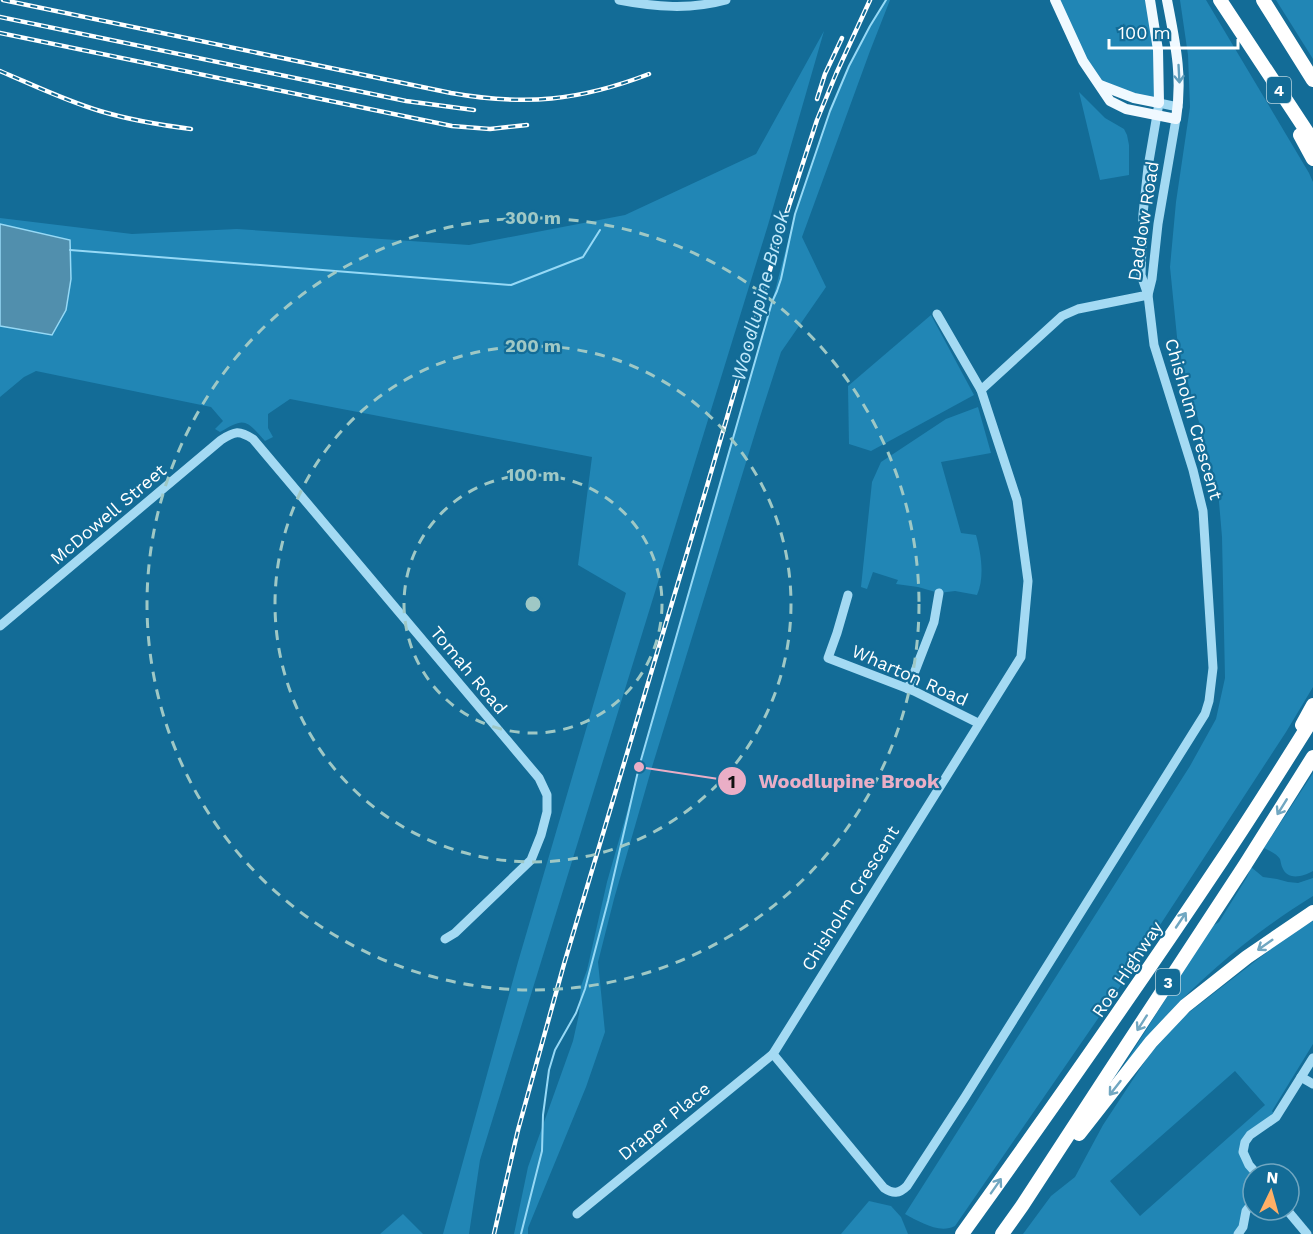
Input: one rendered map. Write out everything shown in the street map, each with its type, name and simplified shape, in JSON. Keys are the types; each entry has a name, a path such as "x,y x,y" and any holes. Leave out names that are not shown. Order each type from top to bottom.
{"highway":[{"name":"4","path":"1220,0 1313,141"},
{"name":"4","path":"1263,0 1313,80"},
{"path":"1245,39 1313,159"},
{"path":"1262,798 1313,705"},
{"name":"Roe Highway","path":"963,1234 1095,1047 1223,858 1313,718"},
{"name":"3","path":"1002,1234 1245,865 1313,757"},
{"path":"1022,1206 1151,1042 1185,1006 1247,957 1313,912"}],"main road":[{"path":"1055,0 1083,62 1110,101 1126,109 1157,115 1177,113"},
{"name":"Daddow Road","path":"1150,0 1158,50 1159,103"},
{"name":"Daddow Road","path":"1167,0 1180,75 1177,113"},
{"path":"1100,84 1134,98 1159,103"}],"street":[{"path":"619,0 670,7 696,6 726,0"},
{"path":"1159,103 1177,113"},
{"name":"Daddow Road","path":"1148,295 1141,275 1143,214 1159,103"},
{"name":"Daddow Road","path":"1148,295 1177,113"},
{"path":"981,390 1062,316 1078,309 1148,295"},
{"name":"Chisholm Crescent","path":"937,314 981,390 1017,500 1028,581 1021,657 772,1054 884,1188 897,1193 903,1190 965,1097 1205,714 1209,701 1214,668 1203,511 1193,470 1154,345 1148,295"},
{"name":"McDowell Street","path":"0,626 221,440 230,434 239,432"},
{"name":"Tomah Road","path":"239,432 253,439 538,778 548,795 547,812 541,835 531,860 455,933 444,939"},
{"name":"Wharton Road","path":"848,594 828,658 908,689 978,723"},
{"path":"908,689 934,622 939,594"},
{"name":"Draper Place","path":"577,1214 772,1054"},
{"path":"1248,1162 1243,1152 1245,1142 1250,1135 1276,1117 1313,1058"},
{"path":"1301,1077 1313,1084"},
{"path":"1297,1222 1307,1234"}],"shaded area":[{"path":"886,0 890,0 802,237 826,287 781,352 652,767 614,899 598,962 605,1032 586,1087 528,1228 528,1234 514,1234 528,1167 573,1041 579,1014 581,986 587,970 607,882 795,214 830,111 849,66"},
{"path":"1055,0 1150,0 1159,103 1099,84"},
{"path":"1180,0 1206,0 1313,182 1313,687 1117,991 955,1226 936,1228 905,1214 1190,766 1216,719 1225,678 1222,537 1218,490 1178,347 1170,267 1176,202 1190,107 1188,55"},
{"path":"1276,0 1313,0 1313,59"},
{"path":"824,31 768,225 480,1160 469,1234 443,1234 518,962 626,593 578,565 592,457 290,399 268,414 268,428 273,437 265,441 253,428 244,423 234,424 220,432 215,429 223,421 211,407 36,371 24,377 0,397 0,218 132,234 237,229 469,245 625,215 756,154"},
{"path":"1079,92 1105,118 1124,129 1129,145 1129,175 1100,180"},
{"path":"0,224 70,240 71,279 66,310 52,335 0,326"},
{"path":"931,315 974,395 871,451 849,444 848,386"},
{"path":"978,407 991,453 941,462 961,533 976,535 982,573 977,595 955,591 939,593 896,584 898,580 873,572 867,589 861,587 872,482 881,462 946,419"},
{"path":"1313,773 1313,871 1301,876 1293,876 1286,873 1277,856 1264,848"},
{"path":"1251,867 1263,877 1288,882 1298,883 1313,878 1313,896 1271,924 1211,972 1151,1033 1112,1084 1211,927 1219,922"},
{"path":"1313,921 1313,1044 1272,1111 1276,1117 1245,1142 1250,1162 1241,1162 1241,1222 1244,1222 1238,1234 1023,1234 1051,1196 1075,1177 1103,1125 1149,1055 1183,1017 1293,932","holes":["1235,1071 1265,1105 1140,1216 1110,1181"]},
{"path":"869,1201 891,1206 901,1217 908,1234 841,1234"},
{"path":"403,1214 423,1234 380,1234"}],"waterway":[{"name":"Woodlupine Brook","path":"521,1234 542,1151 543,1115 549,1070 555,1050 576,1013 585,989 639,767 772,302 781,279 795,214 830,111 849,66 886,0"},
{"path":"70,250 511,285 583,257 600,230"}],"railway":[{"path":"3,0 478,97 528,100 575,95 649,74"},
{"path":"494,1234 518,1130 564,964 786,215 817,120 870,0"},
{"path":"0,17 406,101 474,110"},
{"path":"0,33 452,126 490,129 527,125"},
{"path":"817,99 825,74 842,38"},
{"path":"0,71 62,98 100,111 145,122 191,129"}],"place":[{"name":"Woodlupine Brook","path":"639,767"}]}
